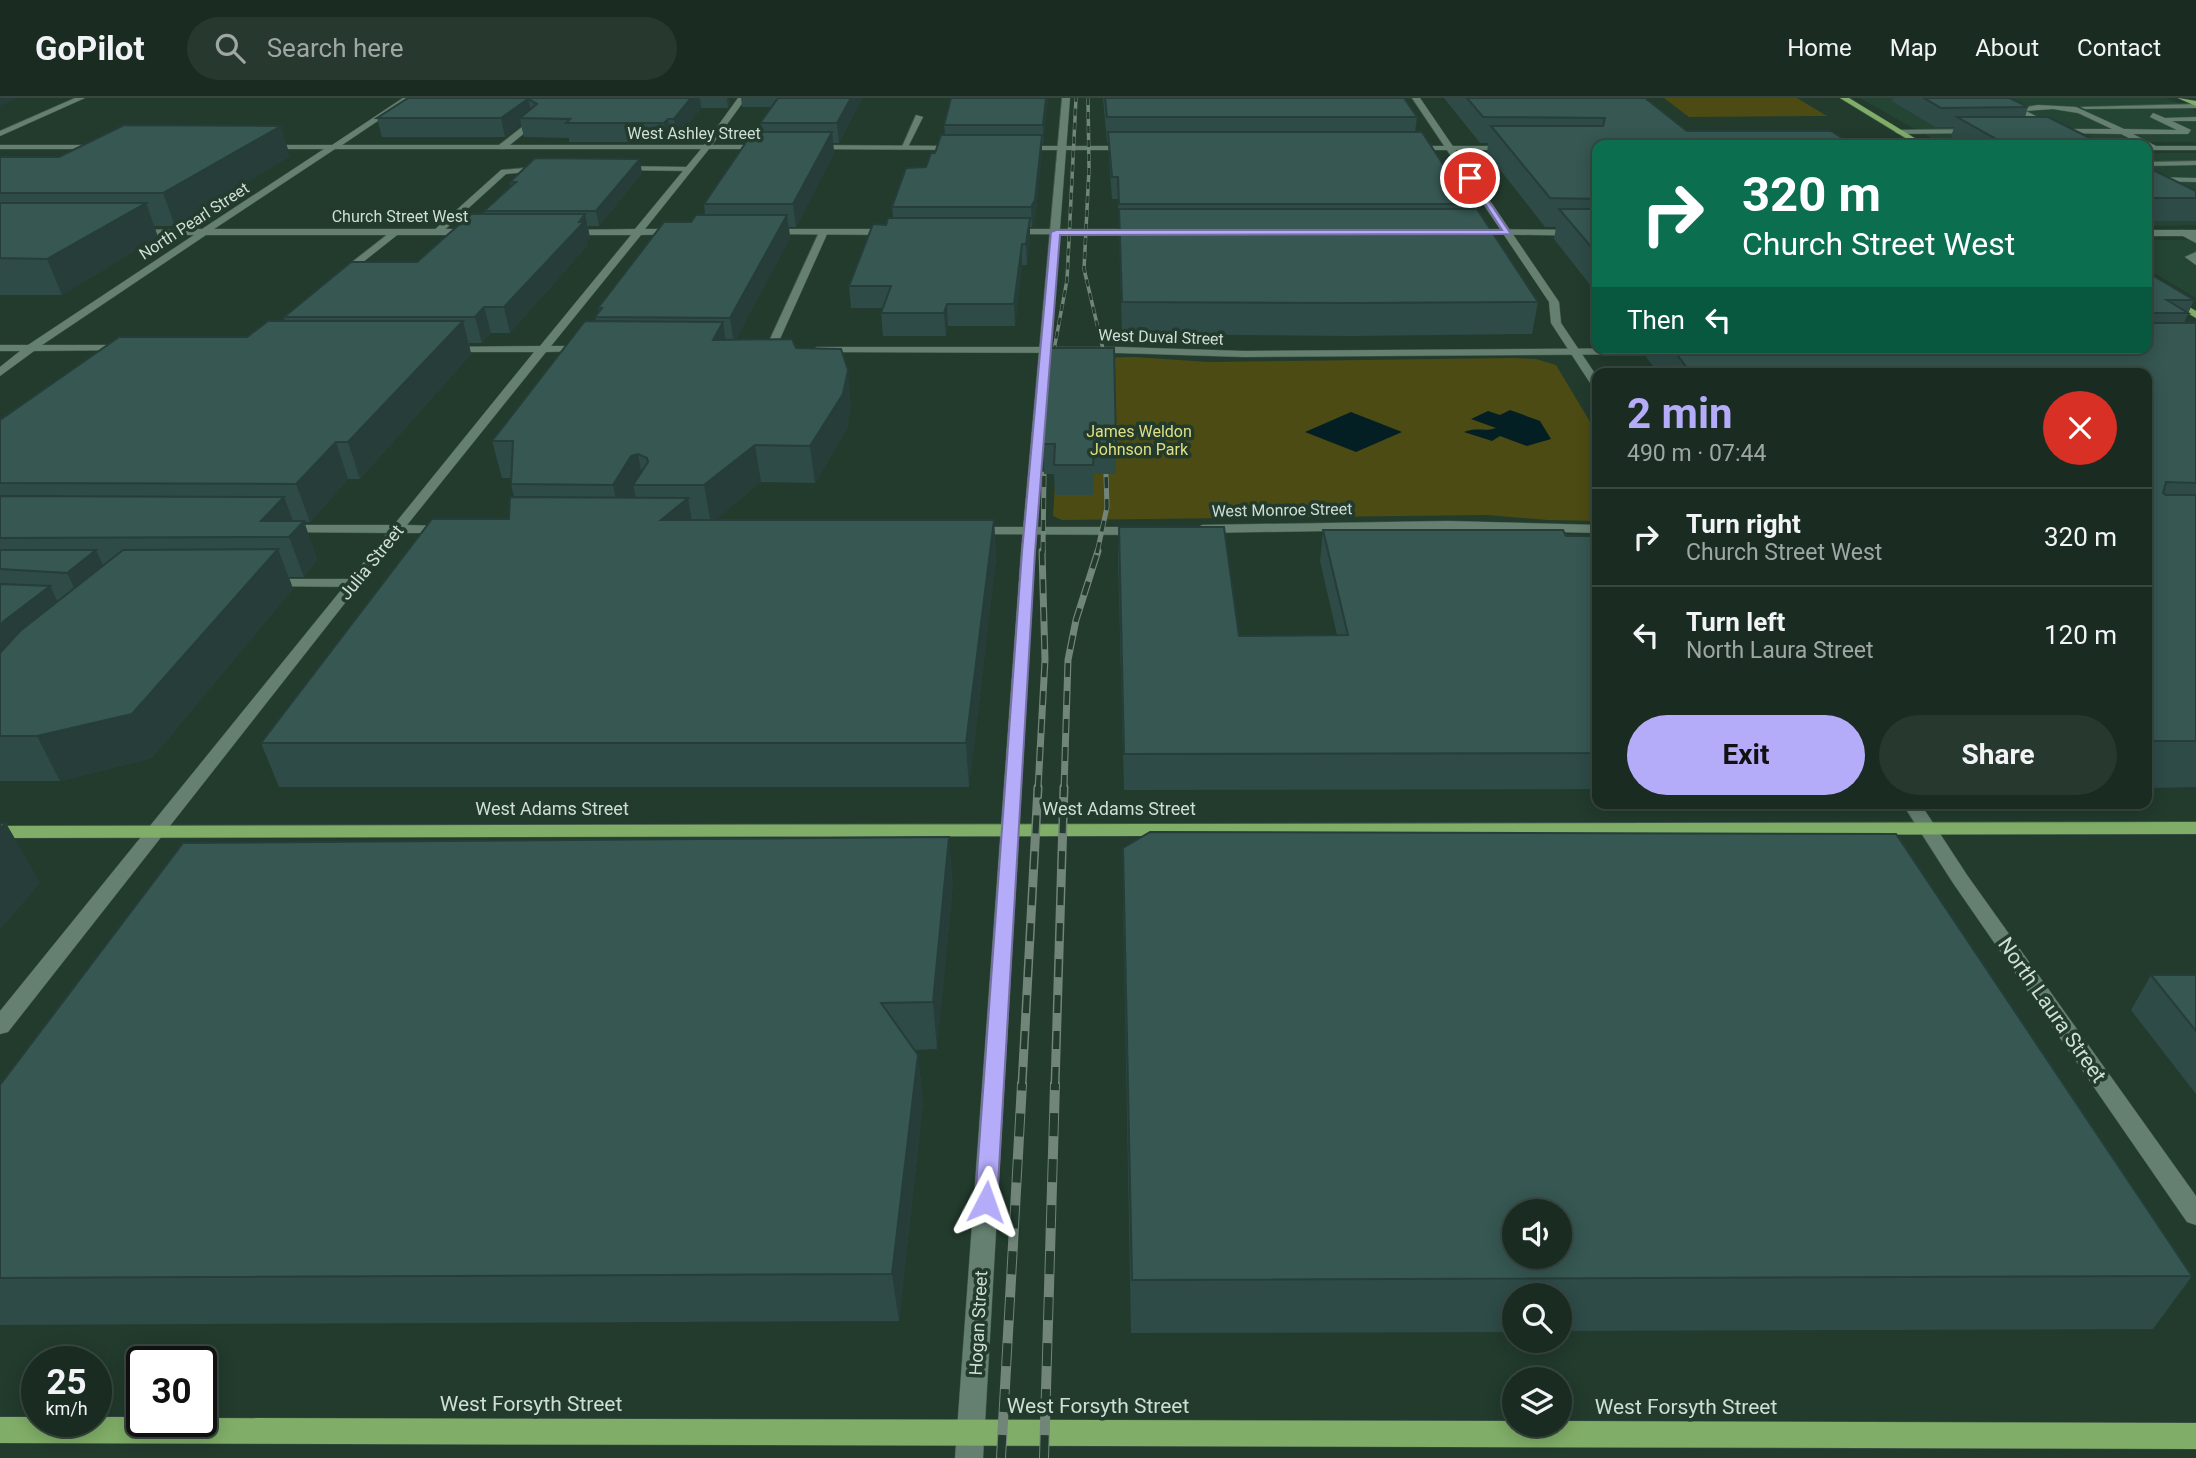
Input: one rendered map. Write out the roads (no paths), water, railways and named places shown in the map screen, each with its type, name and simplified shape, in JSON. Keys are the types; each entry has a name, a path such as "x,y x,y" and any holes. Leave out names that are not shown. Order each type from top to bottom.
{"main road":[{"path":"1844,98 1913,140"},
{"path":"2182,98 2196,105"},
{"path":"2152,288 2196,315"},
{"name":"West Adams Street","path":"0,832 2196,828"},
{"name":"West Forsyth Street","path":"0,1430 970,1446 2196,1436"}],"street":[{"path":"0,134 81,98"},
{"name":"North Pearl Street","path":"0,373 47,335 408,98"},
{"name":"Hogan Street","path":"970,1446 1030,531 1066,98"},
{"path":"1416,98 1554,302 1556,323 1592,378"},
{"path":"2060,98 2057,101 2079,108 2135,140"},
{"path":"730,100 741,99"},
{"name":"Julia Street","path":"0,1026 396,529 689,169 741,99"},
{"path":"2060,131 2018,109 2196,105"},
{"path":"904,148 919,117"},
{"path":"2034,131 2189,132 2157,117 2196,119"},
{"path":"502,147 534,122"},
{"path":"1899,132 1981,131"},
{"path":"0,147 113,147 98,155"},
{"name":"West Ashley Street","path":"251,147 773,147"},
{"path":"799,147 972,148"},
{"path":"1013,148 1139,148"},
{"path":"1404,148 1519,148"},
{"path":"2152,148 2196,148"},
{"path":"2152,164 2196,163"},
{"path":"437,232 504,172 556,168"},
{"path":"606,168 689,169"},
{"path":"2152,179 2196,180"},
{"name":"Church Street West","path":"119,232 483,232"},
{"path":"329,285 396,232"},
{"path":"562,232 689,232"},
{"path":"756,232 906,232"},
{"path":"770,349 823,232"},
{"path":"1003,232 1149,232"},
{"path":"1455,232 1592,233"},
{"path":"2152,233 2196,233"},
{"path":"2184,233 2196,240"},
{"path":"2196,255 2190,257 2196,262"},
{"path":"0,348 132,348"},
{"path":"436,349 592,349"},
{"path":"757,349 784,349"},
{"name":"West Duval Street","path":"810,350 1044,350 1232,354 1592,351"},
{"name":"West Monroe Street","path":"1186,530 1237,526 1435,525 1592,529"},
{"path":"271,529 463,530"},
{"path":"959,531 1161,531"},
{"path":"254,583 354,583"},
{"name":"North Laura Street","path":"1915,809 2196,1215"}],"water":[{"path":"1510,410 1540,421 1551,439 1527,446 1500,436 1492,441 1464,432 1496,428 1471,419 1488,411 1500,415"},
{"path":"1351,412 1402,432 1356,452 1305,432"}],"railway":[{"path":"1051,366 1067,280 1076,98"},
{"path":"1088,98 1089,169 1084,269 1107,366"},
{"path":"1043,553 1044,474"},
{"path":"1097,553 1107,507 1106,474"},
{"path":"1038,789 1045,660 1042,551"},
{"path":"1064,789 1068,660 1076,620 1098,551"},
{"path":"1022,1085 1038,787"},
{"path":"1055,1085 1064,787"},
{"path":"1001,1458 1022,1084"},
{"path":"1044,1458 1055,1084"}],"park label":[{"name":"James Weldon Johnson Park","path":"1139,440"}]}
